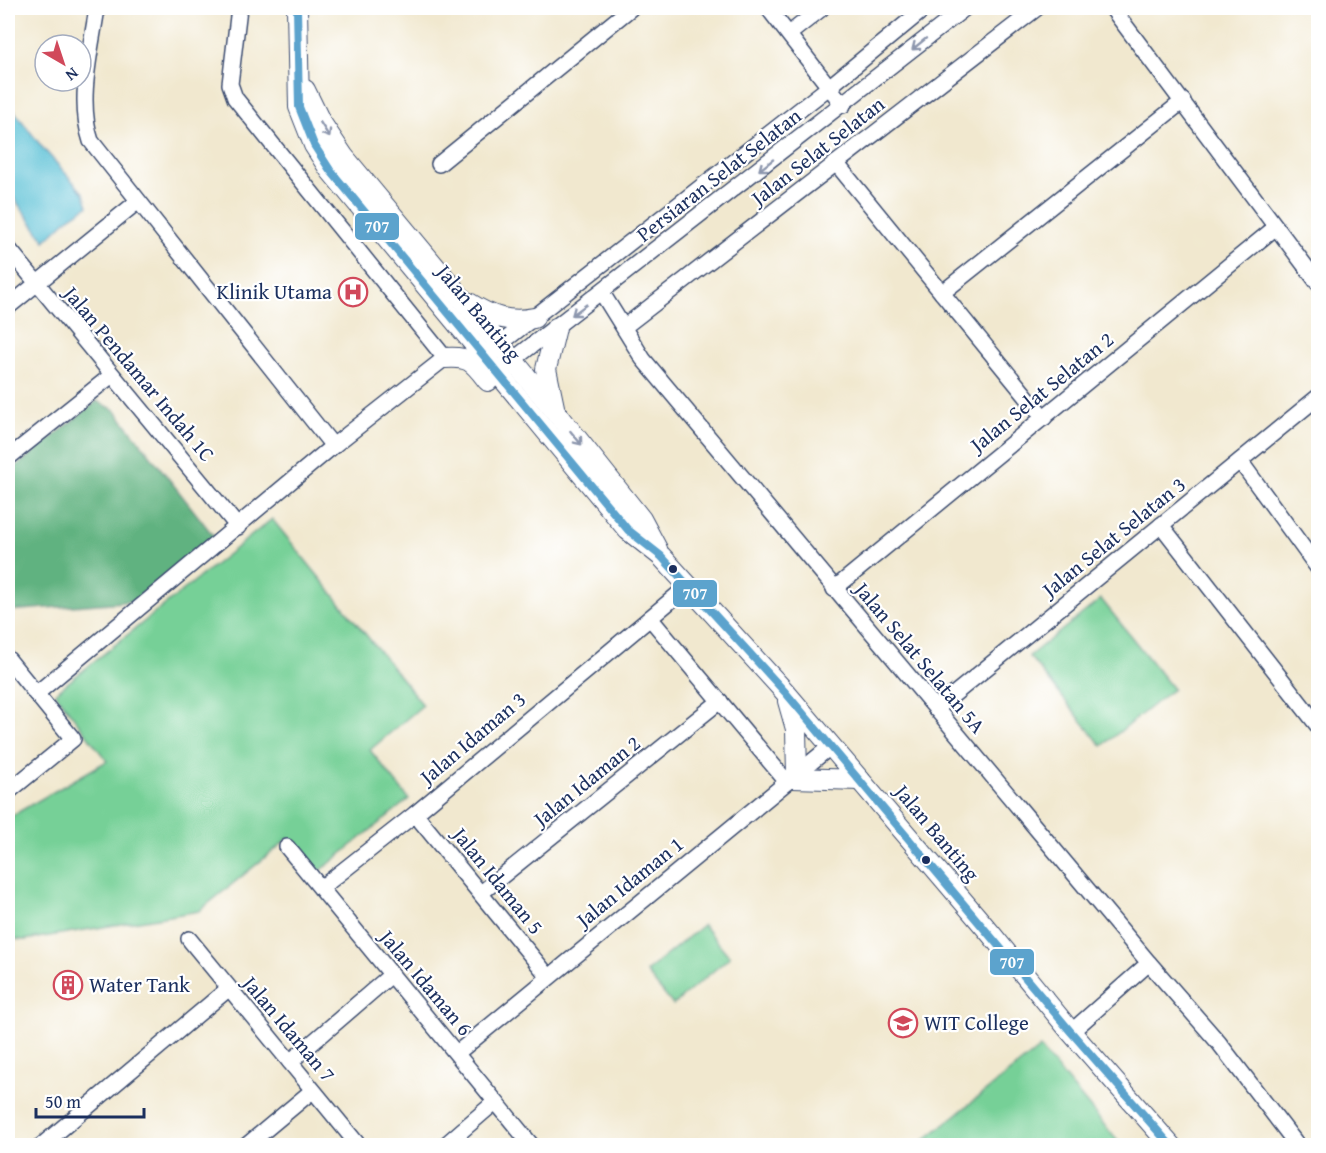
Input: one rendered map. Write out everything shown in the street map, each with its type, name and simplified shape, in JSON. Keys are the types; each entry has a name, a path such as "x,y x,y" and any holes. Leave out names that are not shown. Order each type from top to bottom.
{"main road":[{"name":"Jalan Banting","path":"297,8 299,107 306,128 330,170 505,367 555,411 641,519 661,556"},
{"name":"Jalan Banting","path":"299,78 315,112 339,150 455,293 491,351"},
{"path":"455,293 480,310 499,318 516,321 534,318"},
{"path":"555,411 546,369 556,328"},
{"path":"445,358 461,357 472,362 507,401 540,425"},
{"name":"Jalan Banting","path":"505,367 540,425 628,530 661,556 785,693 1071,1032 1171,1146"},
{"path":"785,693 796,729 792,778 860,780"}],"street":[{"path":"97,8 86,94 86,126 99,154 333,446"},
{"path":"36,694 333,446 445,358 235,98 231,84 239,8"},
{"path":"439,164 631,8"},
{"path":"768,8 843,105"},
{"path":"789,34 822,8"},
{"name":"Persiaran Selat Selatan","path":"491,351 829,87 924,8"},
{"name":"Persiaran Selat Selatan","path":"505,367 965,8"},
{"name":"Jalan Selat Selatan","path":"624,327 1037,8"},
{"path":"1112,8 1318,283"},
{"path":"942,293 1183,102"},
{"path":"836,163 1044,418"},
{"path":"8,307 137,202"},
{"name":"Jalan Selat Selatan 2","path":"834,588 1276,227"},
{"name":"Jalan Pendamar Indah 1C","path":"8,248 238,527"},
{"name":"Jalan Selat Selatan 5A","path":"602,293 643,359 1149,963 1220,1043 1298,1146"},
{"path":"8,458 112,375"},
{"name":"Jalan Selat Selatan 3","path":"936,709 1318,397"},
{"path":"1240,461 1318,568"},
{"path":"1161,525 1318,726"},
{"name":"Jalan Idaman 3","path":"321,888 416,814 688,586"},
{"path":"650,618 720,701 792,778"},
{"path":"8,659 73,740 8,792"},
{"name":"Jalan Idaman 2","path":"481,893 720,701"},
{"name":"Jalan Idaman 1","path":"457,1053 548,976 831,747"},
{"name":"Jalan Idaman 5","path":"416,814 548,976"},
{"name":"Jalan Idaman 6","path":"287,847 532,1146"},
{"name":"Jalan Idaman 7","path":"189,939 359,1146"},
{"path":"1071,1032 1149,963"},
{"path":"290,1062 391,975"},
{"path":"41,1146 228,988"},
{"path":"246,1146 312,1090"},
{"path":"444,1146 495,1102"}],"green space":[{"path":"97,401 115,410 216,539 137,601 8,611 8,473"},
{"path":"272,519 423,705 370,750 409,799 319,872 289,838 199,911 25,940 12,939 8,933 8,818 107,761 55,693"},
{"path":"1101,599 1173,689 1102,746 1029,656"},
{"path":"703,925 730,957 673,1005 646,972"},
{"path":"1040,1048 1121,1145 918,1145"}],"water":[{"path":"8,103 42,147 84,194 88,206 69,218 45,241 8,190"}],"transit line":[{"name":"707","path":"297,8 299,107 314,145 330,170 628,530 661,556 785,692 1071,1032 1171,1146"}],"place":[{"name":"Klinik Utama","path":"353,292"},
{"name":"Water Tank","path":"68,985"},
{"name":"WIT College","path":"903,1023"}]}
